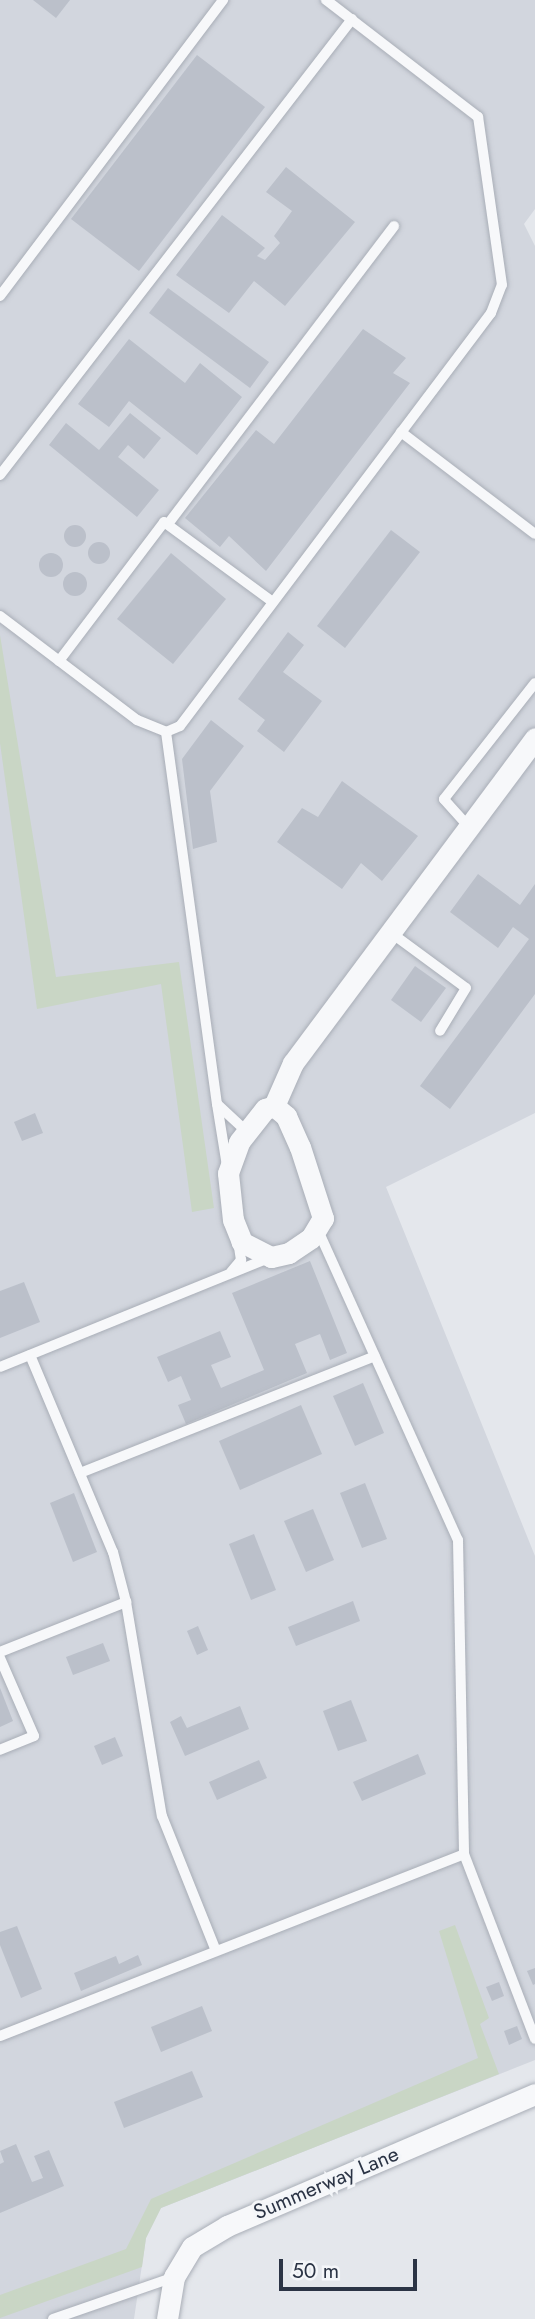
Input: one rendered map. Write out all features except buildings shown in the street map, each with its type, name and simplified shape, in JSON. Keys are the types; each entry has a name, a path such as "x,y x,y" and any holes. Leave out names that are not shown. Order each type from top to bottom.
{"street":[{"path":"274,1106 286,1116 323,1207 317,1228 289,1253 271,1257 242,1242 233,1220 228,1172 231,1156 265,1109 274,1106 293,1063 535,738"},
{"name":"Summerway Lane","path":"167,2319 174,2277 192,2247 227,2226 535,2094"}],"lane":[{"path":"0,296 223,0"},
{"path":"0,616 137,720 166,732 180,726 491,313 502,285 478,117 326,0"},
{"path":"0,475 352,19"},
{"path":"168,524 394,226"},
{"path":"401,432 535,534"},
{"path":"59,661 164,522 273,602"},
{"path":"468,826 444,799 535,683"},
{"path":"166,732 228,1172"},
{"path":"390,932 467,988 440,1031"},
{"path":"217,1104 247,1132"},
{"path":"216,1281 237,1268 241,1260 233,1220"},
{"path":"317,1228 458,1540 464,1854 535,2039"},
{"path":"0,1367 271,1257"},
{"path":"30,1355 113,1552 126,1602 162,1816 216,1951"},
{"path":"80,1472 375,1356"},
{"path":"0,1652 126,1602"},
{"path":"0,1658 34,1736 0,1750"},
{"path":"0,2036 464,1854"},
{"path":"53,2319 174,2277"}],"shaded area":[{"path":"0,0 535,0 535,209 524,224 535,246 535,1113 386,1187 535,1556 535,2060 161,2208 146,2238 134,2319 0,2319"}],"green space":[{"path":"0,635 56,977 179,962 214,1208 192,1212 161,984 37,1009 0,743"},
{"path":"455,1925 489,2018 480,2024 499,2074 161,2208 146,2238 142,2267 0,2318 0,2295 126,2249 151,2199 478,2058 439,1931"}]}
